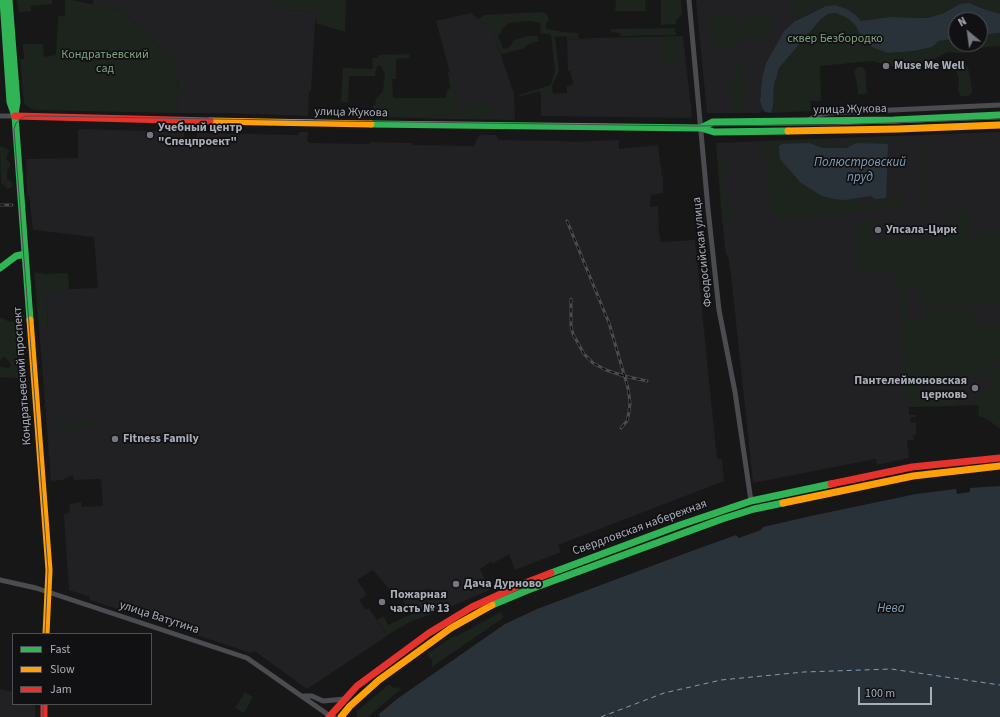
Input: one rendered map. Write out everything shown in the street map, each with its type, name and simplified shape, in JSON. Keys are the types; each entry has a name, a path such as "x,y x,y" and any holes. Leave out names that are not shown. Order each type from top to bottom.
{"main road":[{"name":"Кондратьевский проспект","path":"2,0 10,102 15,116"},
{"name":"Кондратьевский проспект","path":"9,0 17,102 15,116 49,570 46,633"},
{"name":"улица Жукова","path":"701,128 713,122 894,120 1000,115"},
{"name":"улица Жукова","path":"15,116 346,124 701,128 714,132 898,130 1000,125"},
{"path":"0,268 16,256 25,254"},
{"name":"Свердловская набережная","path":"331,717 344,699 357,686 429,632 472,607 525,583 694,520 751,501 912,467 1000,458"},
{"name":"Свердловская набережная","path":"341,717 350,706 379,680 452,628 475,614 528,590 722,519 754,509 913,476 1000,466"},
{"path":"44,705 44,717"}],"street":[{"name":"Феодосийская улица","path":"689,0 719,310 735,392 751,501"},
{"path":"805,122 818,115 828,113 1000,105"},
{"name":"улица Жукова","path":"0,116 15,116"},
{"name":"улица Ватутина","path":"0,580 48,592 247,658 331,717"},
{"name":"улица Ватутина","path":"302,696 312,696 324,701 344,699"}],"shaded area":[{"path":"93,0 271,0 271,3 289,10 316,12 317,17 315,23 308,116 230,113 177,113 179,77 176,76 176,54 166,52 159,47 144,29 140,28 121,11 93,5"},
{"path":"696,0 796,0 796,14 798,19 784,31 766,63 762,78 760,101 763,110 760,113 707,113"},
{"path":"471,13 493,32 514,94 515,120 449,119 449,114 457,98 436,21"},
{"path":"683,36 691,118 541,116 541,98 546,94 567,93 567,86 573,84 570,71 568,71 567,40"},
{"path":"78,129 184,132 184,137 197,137 197,133 299,135 299,132 308,132 307,141 309,143 370,144 371,142 412,143 413,145 474,146 480,135 496,135 498,140 570,142 619,140 619,149 658,145 663,176 663,193 651,195 650,207 658,206 659,234 661,242 695,240 717,459 722,459 724,481 558,545 561,552 515,570 509,554 492,564 491,562 480,569 490,590 440,611 430,588 422,592 428,606 409,614 401,596 394,595 373,570 357,580 367,595 359,600 366,610 369,608 387,636 307,689 256,652 252,651 251,653 90,600 90,597 69,590 64,514 69,513 70,504 81,502 82,507 103,506 101,479 74,480 73,475 62,480 51,481 39,327 48,327 46,290 98,288 94,237 33,230 29,196 27,195 26,159 78,158"},
{"path":"1000,132 1000,429 989,420 979,416 978,405 909,407 909,415 916,415 916,417 910,417 911,423 916,422 916,435 913,435 914,440 907,440 909,458 877,465 875,459 753,483 732,284 728,255 726,255 722,220 716,143"},
{"path":"0,689 12,692 12,705 35,705 35,717 0,717"}],"green space":[{"path":"17,0 52,0 52,4 31,6 31,11 19,12"},
{"name":"Кондратьевский сад","path":"65,0 72,0 121,11 140,28 144,29 159,47 166,52 177,54 176,76 179,77 177,113 35,110 29,108 24,103 20,59 24,59 23,44 43,44 44,57 56,55 58,16 65,16"},
{"path":"271,0 346,0 345,32 316,23 316,12 289,10 271,3"},
{"path":"616,0 645,0 646,11 615,11"},
{"path":"661,0 681,0 682,14 676,21 676,24 661,25"},
{"name":"сквер Безбородко","path":"796,0 1000,0 1000,14 977,6 960,4 944,13 928,18 890,17 861,21 856,15 847,9 835,5 826,6 798,19 796,14"},
{"path":"542,12 547,14 549,22 546,22 546,29 578,33 579,39 567,40 567,36 555,37 559,71 552,86 553,94 546,94 541,98 540,91 519,97 519,95 551,85 555,70 551,35 541,33 540,23 530,21 509,23 498,35 503,49 510,47 514,40 527,36 537,36 539,41 529,44 522,49 501,54 493,32 478,19 484,15"},
{"name":"сквер Безбородко","path":"836,13 849,19 856,26 862,39 888,53 915,51 932,47 939,41 948,38 948,52 967,52 961,53 947,52 929,62 903,68 872,61 820,66 821,101 810,101 811,111 771,113 773,107 774,85 779,68 821,19 828,14"},
{"path":"712,14 730,14 732,22 742,23 745,15 768,14 772,17 772,19 767,35 742,36 739,39 738,46 714,46 711,41 709,17"},
{"path":"675,28 676,35 621,36 620,33 611,32 611,29"},
{"name":"сквер Безбородко","path":"1000,33 1000,46 988,47 988,34"},
{"path":"659,37 678,37 678,64 659,64"},
{"path":"409,54 409,58 396,59 396,79 392,79 393,98 446,98 447,90 450,88 448,72 450,71 458,98 449,114 449,119 373,117 373,105 375,105 376,99 383,91 385,73 380,65 377,66 375,76 349,76 348,102 341,102 343,68 373,69 372,58 378,58 378,55"},
{"path":"964,63 968,67 972,90 971,94 968,96 961,96 958,91 959,79 955,68 956,64"},
{"path":"737,66 745,66 745,111 733,111 732,73 737,72"},
{"path":"858,67 862,67 865,70 867,94 858,94 854,72"},
{"path":"489,103 490,117 454,117 453,110"},
{"path":"892,136 892,142 888,142 888,144 854,144 847,148 844,148 843,140 830,141 830,147 823,148 809,143 782,163 801,183 811,189 823,196 834,199 857,199 858,205 864,204 865,212 772,218 763,141"},
{"path":"716,143 718,143 720,166 724,166 725,175 721,176 725,207 734,207 734,216 732,220 723,220"},
{"path":"0,146 9,150 6,159 10,163 7,170 7,179 12,182 13,186 7,189 1,183"},
{"path":"923,146 928,146 926,209 921,210"},
{"path":"887,196 888,210 867,212 866,204 868,206 873,205 876,200 886,199"},
{"path":"889,196 905,197 905,207 892,207 889,210"},
{"path":"955,212 971,212 970,234 1000,233 1000,304 923,302 923,288 907,288 907,290 903,291 904,314 909,315 910,320 922,319 923,312 932,312 932,309 968,310 968,314 981,314 981,326 1000,326 1000,364 988,364 958,382 954,382 953,379 947,378 946,382 931,382 931,378 920,379 920,389 931,389 931,387 939,386 940,389 953,389 954,386 958,386 957,406 909,407 898,279 891,272 861,274 855,220 872,219 872,227 869,235 876,241 883,240 886,235 891,235 892,238 955,236 955,220 935,221 935,218 955,217"},
{"path":"34,272 46,274 68,273 69,289 46,291 48,327 39,327"},
{"path":"0,318 3,318 9,322 21,320 25,379 0,377 0,367 9,368 11,365 5,357 3,357 0,361"},
{"path":"990,368 1000,368 1000,429 989,420 979,416 978,405 973,405 974,402 991,390 993,383 985,370"},
{"path":"58,418 60,418 61,424 95,421 99,429 97,430 96,427 59,430"},
{"path":"430,589 440,611 412,621 387,635 377,620 384,616 388,625 429,606 423,592"},
{"path":"501,612 503,618 432,667 432,660 427,654 452,637 457,636"},
{"path":"389,684 393,688 395,687 401,689 368,717 357,717 357,711"},
{"path":"245,692 253,697 244,713 235,708"}],"water":[{"path":"969,3 1000,14 1000,33 988,34 988,12 948,12 948,39 939,41 932,47 914,51 888,53 872,47 862,39 856,26 849,19 836,13 828,14 821,19 779,68 774,85 773,107 771,113 763,110 760,101 762,78 766,63 784,31 795,21 826,6 835,5 847,9 856,15 861,21 890,17 928,18 944,13 960,4"},
{"name":"Полюстровский пруд","path":"809,143 823,148 847,148 859,143 888,144 886,198 875,199 871,196 844,200 834,199 822,196 801,183 780,159 779,146 782,144"},
{"name":"Нева","path":"1000,486 1000,717 380,717 379,714 397,699 505,624 537,609 689,552 736,535 739,538 761,530 763,527 811,516 916,494 956,489 957,494 970,492 970,488"}],"ferry route":[{"path":"601,717 664,693 721,680 804,672 891,669 1000,685"}],"tram line":[{"path":"45,633 48,570 14,129 16,123 22,118 26,116 37,116 693,126 833,125 1000,119"},
{"path":"43,705 43,717"}],"railway":[{"path":"0,205 12,205"},
{"path":"567,221 609,323 628,388 630,403 629,412 627,421 621,428"},
{"path":"571,299 571,326 573,334 584,354 593,363 606,370 647,381"}],"traffic: fast":[{"path":"3,0 10,102 15,116 30,320"},
{"path":"9,0 17,102 15,114"},
{"path":"701,128 713,122 894,120 1000,115"},
{"path":"371,124 701,128 714,132 788,131"},
{"path":"0,268 16,256 25,254"},
{"path":"551,573 680,525 751,501 831,484"},
{"path":"492,605 528,590 722,519 754,509 783,503"}],"traffic: slow":[{"path":"210,121 371,124"},
{"path":"788,131 1000,125"},
{"path":"30,320 49,570 46,633"},
{"path":"783,503 913,476 1000,466"},
{"path":"341,717 350,706 379,680 451,628 492,605"}],"traffic: jam":[{"path":"15,116 210,121"},
{"path":"831,484 912,467 1000,458"},
{"path":"329,717 357,686 429,633 472,607 551,573"},
{"path":"44,705 44,717"}],"place":[{"name":"Muse Me Well","path":"886,66"},
{"name":"Учебный центр \"Спецпроект\"","path":"150,135"},
{"name":"Упсала-Цирк","path":"878,230"},
{"name":"Пантелеймоновская церковь","path":"975,388"},
{"name":"Fitness Family","path":"115,439"},
{"name":"Дача Дурново","path":"456,584"},
{"name":"Пожарная часть № 13","path":"382,602"}]}
